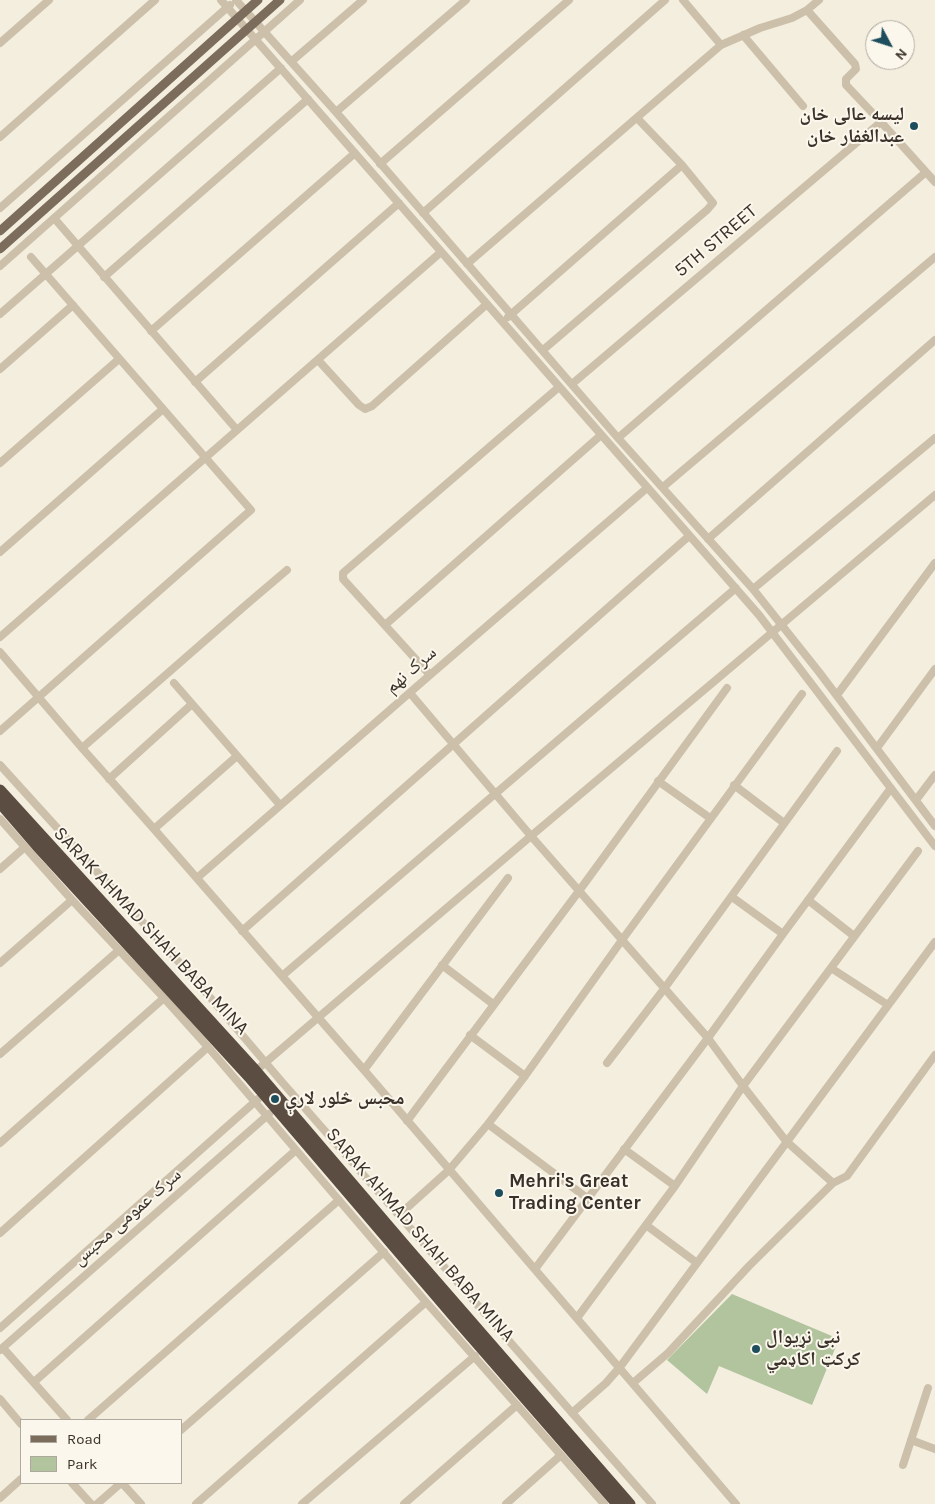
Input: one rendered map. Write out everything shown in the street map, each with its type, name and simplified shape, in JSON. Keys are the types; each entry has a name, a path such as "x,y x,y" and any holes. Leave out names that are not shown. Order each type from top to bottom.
{"highway":[{"name":"SARAK AHMAD SHAH BABA MINA","path":"0,790 92,893 160,965 253,1074 409,1250 616,1502"},
{"path":"0,803 49,859 253,1074 259,1098 616,1502"}],"main road":[{"path":"0,231 258,0"},
{"path":"0,248 280,0"}],"street":[{"path":"0,43 49,0"},
{"path":"0,137 155,0"},
{"path":"221,0 736,588 772,632 935,846"},
{"path":"0,208 236,0 292,61 618,438 753,589 837,695 935,826"},
{"path":"0,266 300,0"},
{"path":"292,61 363,0"},
{"path":"336,112 466,0"},
{"path":"380,164 568,0"},
{"path":"423,213 665,0"},
{"path":"683,0 721,45"},
{"path":"466,264 721,45 743,35 792,18 807,10 819,0"},
{"path":"807,10 855,64 856,69 846,79 846,85 935,182"},
{"path":"743,35 803,106"},
{"path":"0,314 281,68"},
{"path":"104,277 308,99"},
{"path":"543,350 713,203 682,166 637,118"},
{"name":"5TH STREET","path":"572,384 881,122"},
{"path":"151,331 354,153"},
{"path":"503,322 682,166"},
{"path":"618,438 926,172"},
{"path":"195,382 399,203"},
{"path":"54,218 237,430"},
{"path":"0,637 441,252"},
{"path":"663,487 935,256"},
{"path":"0,731 250,512 250,508 32,257"},
{"path":"318,360 359,405 365,409 372,406 487,304"},
{"path":"0,368 73,305"},
{"path":"708,539 935,340"},
{"path":"0,463 119,358"},
{"path":"430,675 343,579 343,573 559,387"},
{"path":"0,552 163,409"},
{"path":"385,625 601,435"},
{"path":"753,589 935,438"},
{"name":"سرک نهم","path":"197,878 648,488"},
{"path":"253,1074 531,836 935,495"},
{"path":"242,931 689,536"},
{"path":"837,695 935,563"},
{"path":"82,748 287,570"},
{"path":"282,976 736,588"},
{"path":"0,652 364,1070 736,1504"},
{"path":"877,748 935,669"},
{"path":"174,683 280,805"},
{"path":"407,1121 579,891 727,688"},
{"path":"410,693 531,836 708,1038 786,1141 833,1183"},
{"path":"399,1216 449,1170 526,1076 710,818 802,694"},
{"path":"109,779 192,704"},
{"path":"607,1063 732,897 836,751"},
{"path":"154,829 237,756"},
{"path":"0,765 197,982 652,1504"},
{"path":"916,800 935,775"},
{"path":"658,781 710,818"},
{"path":"734,785 784,823"},
{"path":"535,1269 708,1038 891,788"},
{"path":"0,820 118,951 208,1047 259,1098"},
{"path":"0,869 25,847"},
{"path":"577,1318 675,1186 743,1086 918,851"},
{"path":"364,1070 508,878"},
{"path":"732,897 783,934"},
{"path":"0,963 72,900"},
{"path":"808,900 854,936"},
{"path":"572,1413 606,1383 620,1367 935,942"},
{"path":"0,1054 118,951"},
{"path":"442,965 493,1004"},
{"path":"831,968 888,1005"},
{"path":"0,1143 164,998"},
{"path":"470,1035 526,1076"},
{"path":"0,1233 208,1047"},
{"path":"633,1383 668,1353 749,1266 833,1183 847,1176 935,1055"},
{"name":"سرک عمومی محبس","path":"0,1328 259,1098"},
{"path":"272,1113 296,1150 426,1302 561,1455 616,1502 636,1485"},
{"name":"سرک عمومی محبس","path":"1,1349 272,1113"},
{"path":"488,1124 587,1198"},
{"path":"624,1149 675,1186"},
{"path":"34,1382 296,1150"},
{"path":"89,1419 339,1200"},
{"path":"646,1225 697,1263"},
{"path":"182,1429 384,1252"},
{"path":"196,1504 426,1302"},
{"path":"12,1318 23,1330"},
{"path":"1,1349 34,1382 66,1419"},
{"path":"302,1504 474,1356"},
{"path":"903,1465 928,1388"},
{"path":"0,1399 3,1409 20,1423"},
{"path":"404,1504 517,1405"},
{"path":"911,1440 935,1449"},
{"path":"506,1504 561,1455"},
{"path":"0,1498 20,1480"},
{"path":"73,1484 91,1504"},
{"path":"97,1504 121,1484"},
{"path":"123,1484 141,1504"}],"green space":[{"name":"نبی نړیوال کرکټ اکاډمي","path":"732,1294 839,1339 812,1405 719,1366 707,1394 667,1360"}],"place":[{"name":"لیسه عالی خان عبدالغفار خان","path":"914,126"},
{"name":"محبس څلور لارې","path":"275,1099"},
{"name":"Mehri's Great Trading Center","path":"499,1193"},
{"name":"نبی نړیوال کرکټ اکاډمي","path":"756,1349"}]}
